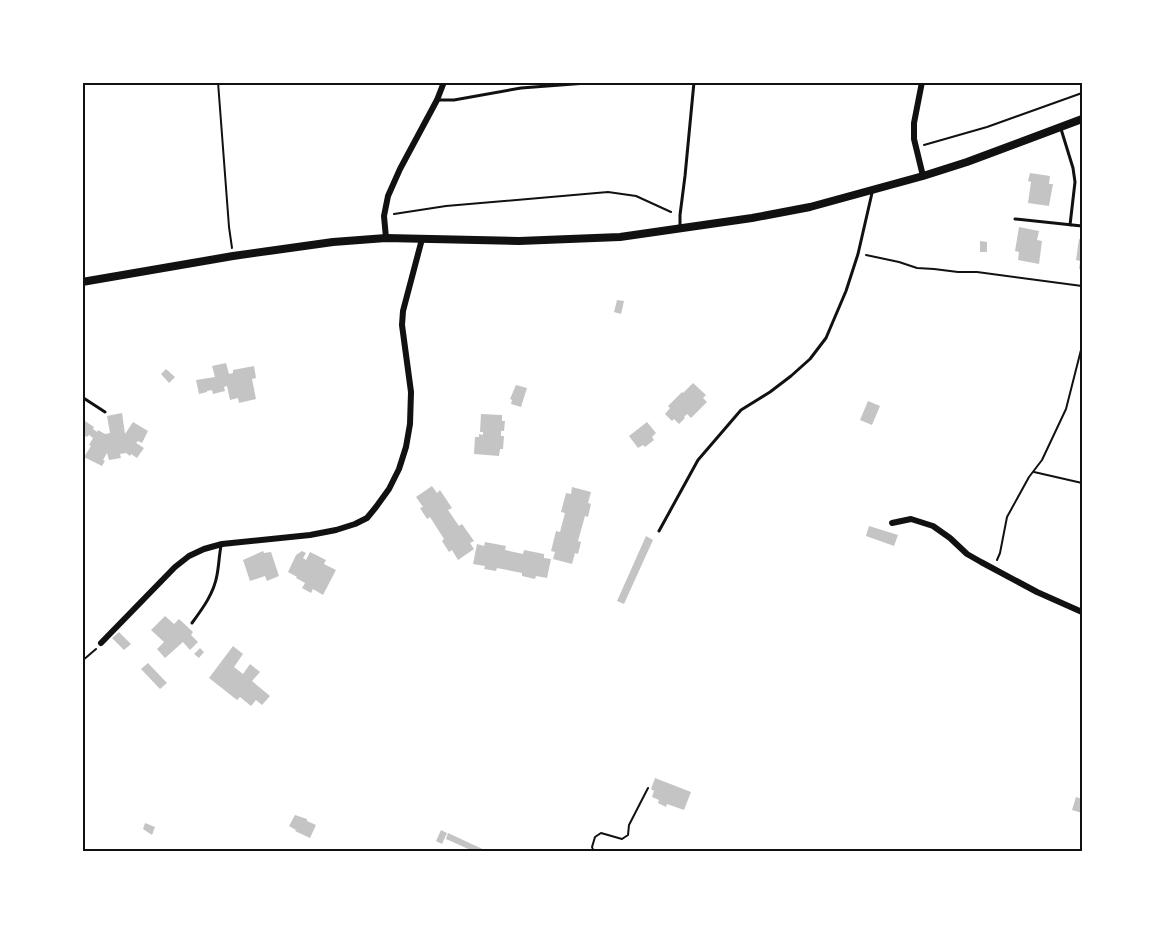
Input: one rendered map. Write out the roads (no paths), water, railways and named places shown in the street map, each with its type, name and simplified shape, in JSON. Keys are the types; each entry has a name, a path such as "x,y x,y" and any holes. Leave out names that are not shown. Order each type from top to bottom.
{"street":[{"path":"386,238 384,216 388,196 444,82"},
{"path":"922,82 914,123 914,139 923,176"},
{"path":"82,282 233,256 333,242 386,238 495,241 620,237 786,212 923,176 1083,119"},
{"path":"101,643 175,567 189,556 222,544 310,535 355,524 367,518 376,507 399,470 410,424 411,392 402,325 403,311 422,239"},
{"path":"892,523 911,519 933,526 967,554 1083,612"}],"lane":[{"path":"437,100 454,100 521,88 600,82"},
{"path":"680,229 694,82"},
{"path":"1060,127 1076,182 1070,225"},
{"path":"658,531 698,460 741,410 791,376 810,359 826,338 846,291 858,254 872,191"},
{"path":"1015,219 1083,226"},
{"path":"82,397 105,412"},
{"path":"192,623 212,591 222,544"}]}
